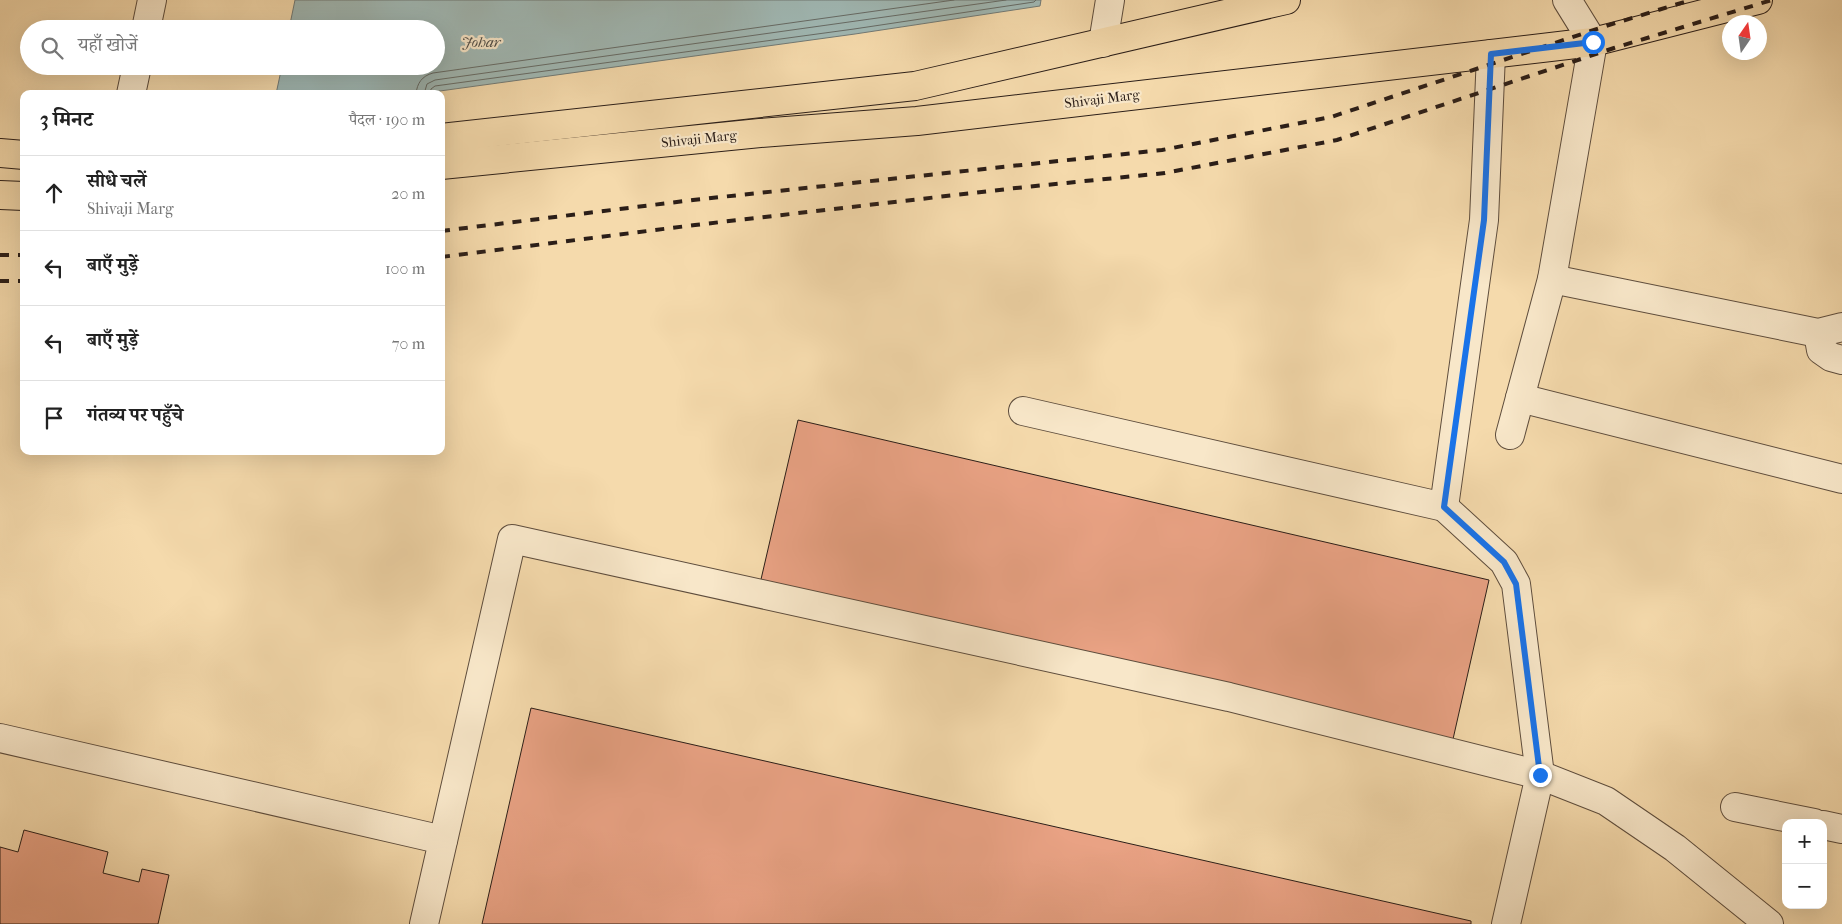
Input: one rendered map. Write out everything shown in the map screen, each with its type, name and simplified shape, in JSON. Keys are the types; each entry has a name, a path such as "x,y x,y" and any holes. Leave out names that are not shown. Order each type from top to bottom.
{"main road":[{"name":"Shivaji Marg","path":"445,138 915,86 1286,0"},
{"name":"Shivaji Marg","path":"445,165 760,132 917,121 1593,42 1758,0"},
{"path":"0,153 20,155"},
{"path":"0,195 20,196"}],"street":[{"path":"148,20 152,0"},
{"path":"1102,43 1110,0"},
{"path":"1510,435 1552,278 1593,42 1566,0"},
{"path":"1444,507 1484,220 1491,54"},
{"path":"133,90 135,75"},
{"path":"1552,278 1830,330 1821,350 1837,358"},
{"path":"1520,398 1842,479"},
{"path":"1023,411 1444,507 1504,562 1516,584 1540,775 1506,924"},
{"path":"424,924 512,539 1229,697 1540,775 1606,801 1674,848 1770,924"},
{"path":"0,738 443,840"},
{"path":"1735,807 1794,819"},
{"path":"1827,826 1842,829"}],"water":[{"name":"Johar","path":"295,0 1041,0 1040,6 855,34 445,90 277,90 280,75 445,75 445,20 291,20"}],"building":[{"path":"798,420 1489,580 1451,748 759,588"},
{"path":"531,708 1471,921 1471,924 482,924"},
{"path":"24,830 108,852 103,873 139,882 142,869 169,875 158,924 0,924 0,847 18,852"}],"railway":[{"path":"445,231 693,200 1162,150 1331,117 1606,26 1691,0"},
{"path":"445,256 695,225 1165,173 1337,140 1614,48 1772,0"},
{"path":"0,255 20,255"},
{"path":"0,281 20,281"}],"route":[{"path":"1540,775 1516,584 1504,562 1444,507 1484,220 1491,54 1593,42"}]}
